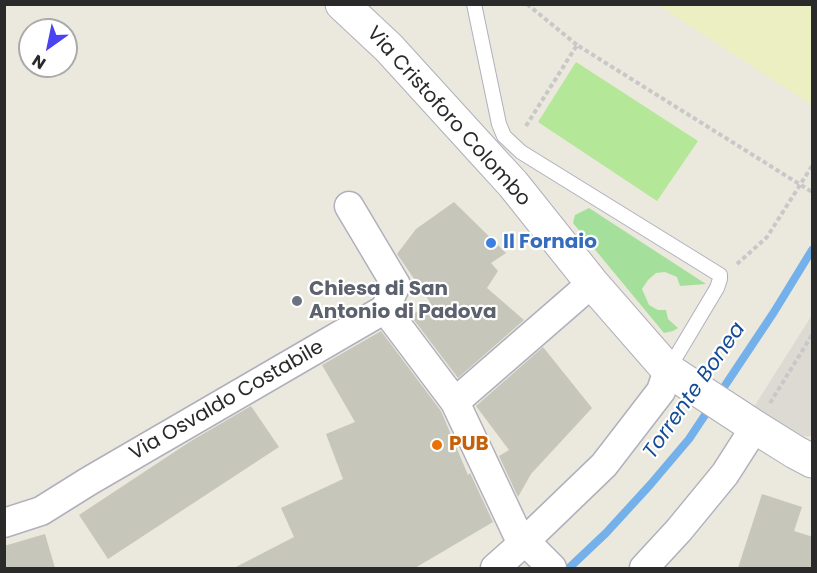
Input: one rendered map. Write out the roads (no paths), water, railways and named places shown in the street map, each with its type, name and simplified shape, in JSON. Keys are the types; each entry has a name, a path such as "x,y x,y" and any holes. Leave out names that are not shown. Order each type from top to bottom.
{"street":[{"name":"Via Cristoforo Colombo","path":"342,4 389,48 513,184 592,284 668,370 754,427 795,452 813,460"},
{"path":"349,206 396,285 385,309 455,402 523,542 552,568"},
{"path":"455,402 592,284"},
{"name":"Via Osvaldo Costabile","path":"4,523 41,511 385,309"},
{"path":"495,568 604,465 661,391 668,370"},
{"path":"644,568 725,474 754,427"}],"lane":[{"path":"474,4 499,124 504,136 520,152 720,275 717,288 668,370"}],"waterway":[{"name":"Torrente Bonea","path":"718,396 812,250"},
{"name":"Torrente Bonea","path":"569,568 606,533 650,485 689,439 711,406"}],"place":[{"name":"Il Fornaio","path":"491,243"},
{"name":"Chiesa di San Antonio di Padova","path":"297,301"},
{"name":"PUB","path":"437,445"}]}
